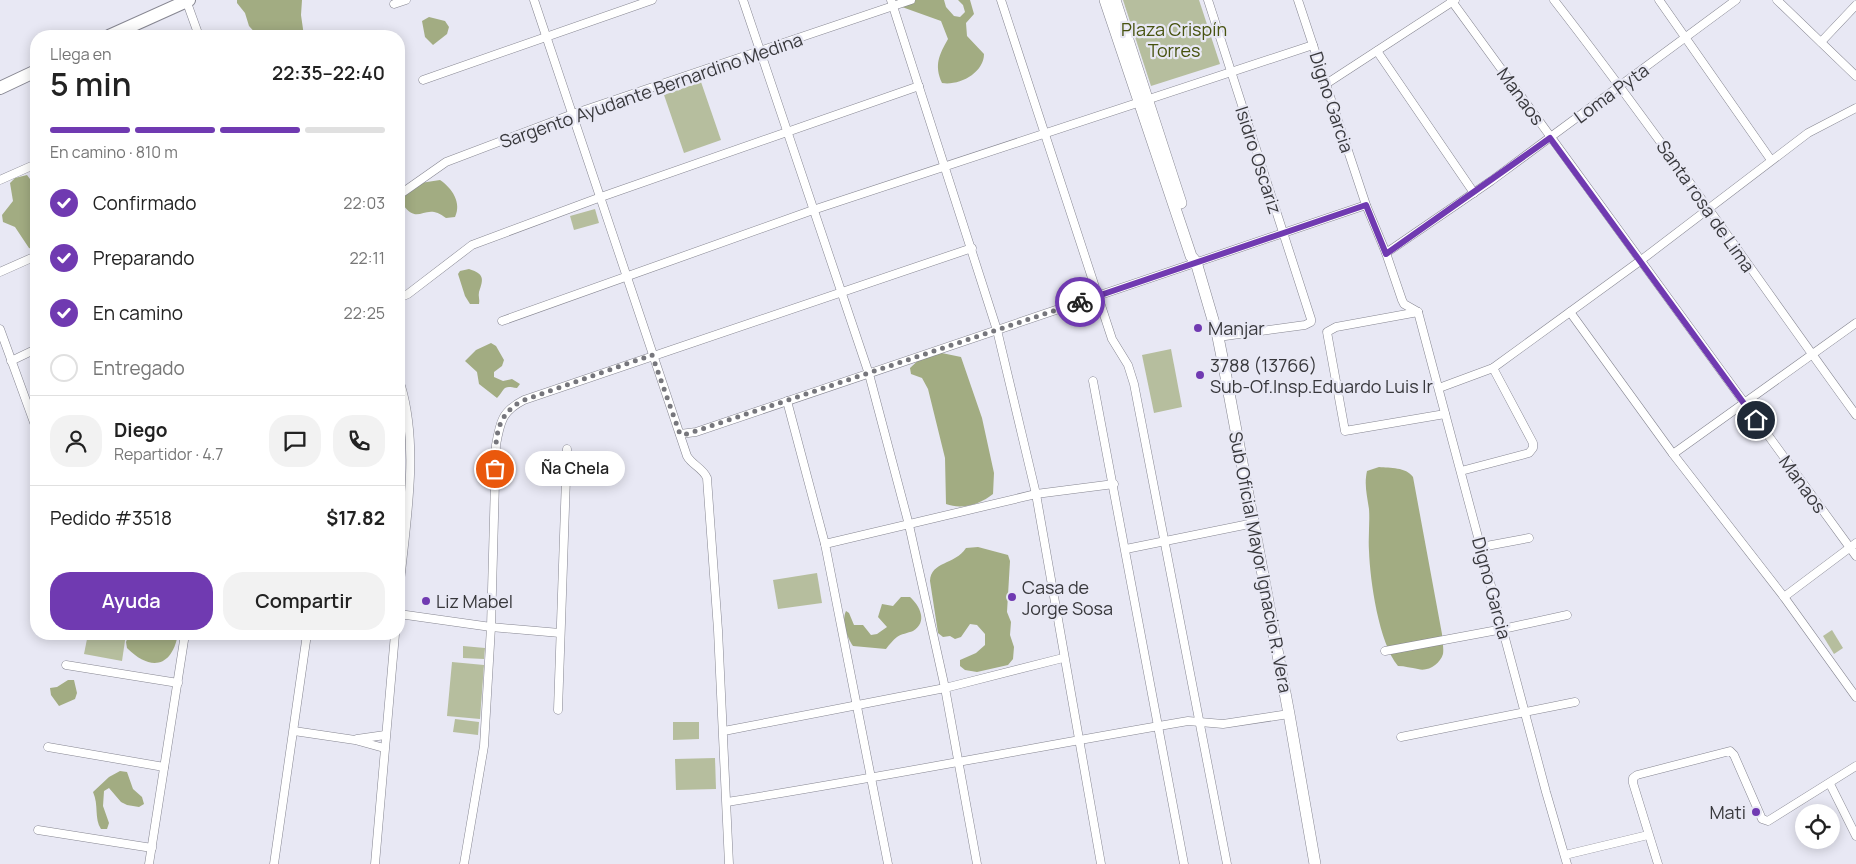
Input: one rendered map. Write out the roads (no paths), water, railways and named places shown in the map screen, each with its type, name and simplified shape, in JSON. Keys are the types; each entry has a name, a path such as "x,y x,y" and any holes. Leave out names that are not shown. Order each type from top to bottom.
{"main road":[{"path":"122,30 187,0"},
{"path":"0,88 30,74"}],"street":[{"path":"187,0 197,30"},
{"path":"394,4 406,0"},
{"path":"534,0 680,434 690,460 704,471 707,478 724,731 729,864"},
{"path":"423,80 652,0"},
{"path":"743,0 869,374 909,525 945,688 977,864"},
{"name":"Sargento Ayudante Bernardino Medina","path":"405,191 446,162 573,114 760,51 892,3 911,0"},
{"path":"1001,0 1112,339 1128,365 1134,384 1226,864"},
{"path":"1105,0 1142,101"},
{"path":"1115,0 1142,101"},
{"name":"Isidro Oscariz","path":"1208,0 1312,319 1311,322 1305,325 1218,337"},
{"name":"Digno Garcia","path":"1298,0 1366,205 1386,254 1402,302 1418,312 1524,712 1567,864"},
{"name":"Santa rosa de Lima","path":"1554,0 1620,86 1709,208 1770,297 1856,415"},
{"path":"1659,0 1771,160"},
{"name":"Loma Pyta","path":"1386,254 1550,138 1736,0"},
{"path":"1777,0 1856,76"},
{"path":"1326,84 1453,1"},
{"name":"Manaos","path":"1453,1 1550,138 1744,404 1853,546 1856,556"},
{"path":"892,3 946,166 997,330 1036,494 1101,864"},
{"path":"1821,42 1856,5"},
{"path":"502,322 813,210 1313,45"},
{"path":"1377,51 1474,193"},
{"path":"405,295 472,244 919,86"},
{"name":"Sub Oficial Mayor Ignacio R. Vera","path":"1142,101 1191,256 1196,262 1218,337 1254,523 1315,864"},
{"path":"1439,388 1493,368 1640,261 1808,132 1856,108"},
{"path":"0,180 30,167"},
{"path":"680,434 696,432 1366,205"},
{"path":"464,864 484,746 491,627 496,445 503,418 511,407 524,400 652,355 972,248"},
{"path":"0,272 30,259"},
{"path":"1418,312 1336,326 1327,332 1345,431 1446,414"},
{"path":"1570,312 1672,454 1784,597 1856,697"},
{"path":"1672,454 1856,323"},
{"path":"0,328 30,412"},
{"path":"11,361 30,353"},
{"path":"1461,471 1529,453 1533,448 1533,443 1493,368"},
{"path":"1094,380 1184,864"},
{"path":"788,401 825,544 888,864"},
{"path":"405,404 409,418 410,462 405,492"},
{"path":"558,710 566,449"},
{"path":"825,544 1036,494 1114,484"},
{"path":"1126,549 1254,523"},
{"path":"1481,547 1529,538"},
{"path":"1784,597 1853,546"},
{"path":"1385,652 1503,629 1567,614"},
{"path":"405,615 491,627 560,633"},
{"path":"149,864 184,640"},
{"path":"274,864 306,640"},
{"path":"375,864 394,640"},
{"path":"724,731 945,688 1064,658"},
{"path":"66,665 178,684"},
{"path":"1401,737 1575,702"},
{"path":"727,802 871,779 958,761 1188,721 1223,724 1289,714"},
{"path":"294,731 355,740 384,748"},
{"path":"355,740 385,735"},
{"path":"48,747 164,767"},
{"path":"1658,864 1633,783 1633,778 1637,775 1730,751 1734,755 1762,819 1768,821 1856,766"},
{"path":"1830,784 1856,836"},
{"path":"38,830 152,848"},
{"path":"1564,855 1648,835"}],"place":[{"name":"Manjar","path":"1198,328"},
{"name":"3788 (13766) Sub-Of.Insp.Eduardo Luis Ir","path":"1200,375"},
{"name":"Ña Chela","path":"495,469"},
{"name":"Casa de Jorge Sosa","path":"1012,597"},
{"name":"Liz Mabel","path":"426,601"},
{"name":"Mati","path":"1756,812"}],"park label":[{"name":"Plaza Crispín Torres","path":"1174,39"}]}
